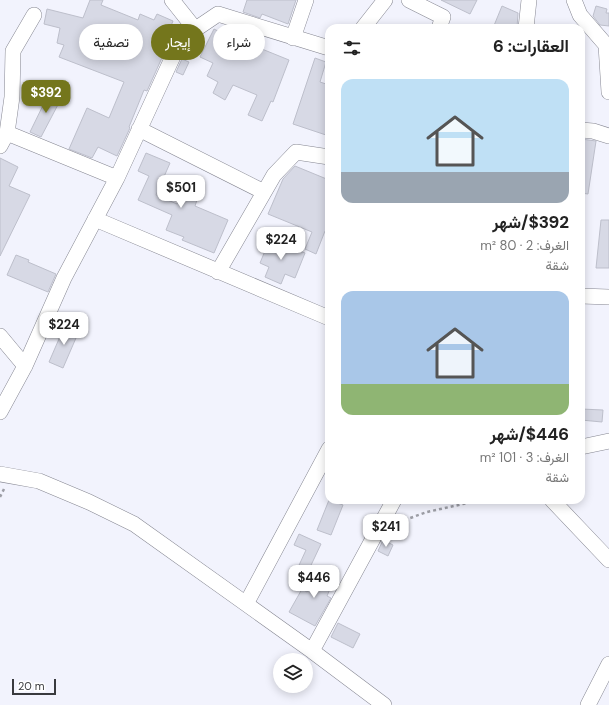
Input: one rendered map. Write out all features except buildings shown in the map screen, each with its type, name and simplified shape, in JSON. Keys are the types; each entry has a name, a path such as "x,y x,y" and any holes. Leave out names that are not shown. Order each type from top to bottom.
{"street":[{"path":"172,0 191,24"},
{"path":"294,38 306,0"},
{"path":"366,24 385,0"},
{"path":"409,0 443,17 440,24"},
{"path":"526,24 529,0"},
{"path":"574,0 580,15 606,44 609,92"},
{"path":"203,24 218,14 325,47"},
{"path":"34,15 13,51 12,97 3,140 117,178"},
{"path":"0,412 25,366 64,278 117,178 171,60"},
{"path":"139,129 264,192"},
{"path":"585,130 609,136"},
{"path":"218,272 274,175 296,152 325,156"},
{"path":"95,219 325,316"},
{"path":"585,296 609,297"},
{"path":"0,336 25,366"},
{"path":"585,446 609,441"},
{"path":"246,604 325,456"},
{"path":"0,474 39,481 89,502 134,524 312,651 384,705"},
{"path":"312,651 392,504"},
{"path":"556,504 609,560"},
{"path":"588,705 609,664"}],"path":[{"path":"378,530 427,512 463,504"}]}
